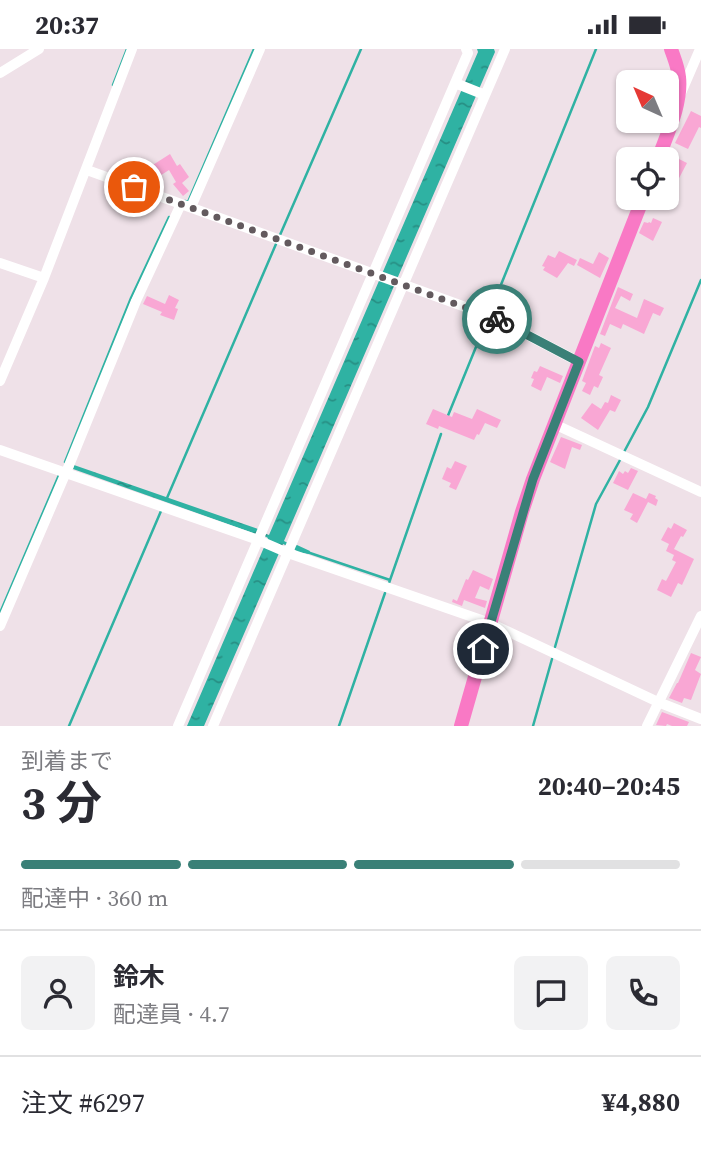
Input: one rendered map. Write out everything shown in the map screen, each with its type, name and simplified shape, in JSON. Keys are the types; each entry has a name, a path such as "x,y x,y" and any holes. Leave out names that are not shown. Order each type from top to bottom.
{"highway":[{"path":"671,49 677,70"},
{"path":"461,726 522,512 638,210"}],"street":[{"path":"0,73 39,49"},
{"path":"0,381 87,170 132,49"},
{"path":"0,626 136,301 186,205 260,49"},
{"path":"178,726 375,275 468,53 466,49"},
{"path":"213,726 401,284 505,49"},
{"path":"679,98 700,49"},
{"path":"455,83 485,95"},
{"path":"87,170 493,317 579,362"},
{"path":"0,263 44,278"},
{"path":"554,424 701,492"},
{"path":"0,450 68,468 490,623 658,702 701,719"},
{"path":"647,726 701,616"}],"water":[{"path":"477,49 494,49 495,52 284,541 310,551 309,554 297,552 283,544 204,726 187,726 268,538 73,469 74,465 269,535"}],"building":[{"path":"691,111 701,116 701,128 699,127 688,149 675,143"},
{"path":"170,154 177,166 180,164 189,177 182,183 189,191 183,196 173,184 176,182 169,170 155,179 148,168"},
{"path":"679,159 687,163 679,178"},
{"path":"653,218 662,222 653,241 639,233 644,222 651,223"},
{"path":"559,251 577,260 574,266 568,263 557,278 543,270 545,267 542,266 548,255 555,258"},
{"path":"599,252 609,258 600,278 577,265 580,258 593,264"},
{"path":"618,287 633,294 630,301 621,296 615,308 637,318 644,299 664,308 660,316 653,313 644,334 623,324 621,329 610,324 605,336 600,334"},
{"path":"169,295 179,300 174,320 143,304 147,296 165,304"},
{"path":"601,343 611,348 599,375 603,377 598,388 594,386 590,395 582,391 586,383 582,381 595,346 599,348"},
{"path":"540,366 563,376 560,383 547,377 541,391 531,386 534,371 537,372"},
{"path":"611,395 621,400 615,412 610,410 598,430 581,418 592,403 601,409 605,402 608,403"},
{"path":"433,409 452,417 454,412 472,419 477,409 501,420 497,428 485,423 474,440 439,426 438,429 426,424"},
{"path":"561,437 582,445 580,450 572,447 565,469 550,462"},
{"path":"455,461 467,466 456,490 449,487 451,483 442,479 447,467 451,469"},
{"path":"631,468 638,471 628,490 613,483 619,471 628,473"},
{"path":"633,493 646,499 649,493 658,500 656,506 648,502 637,523 630,519 633,514 624,510"},
{"path":"674,523 687,530 674,549 694,559 682,585 678,583 671,597 657,590 662,579 666,581 676,562 672,560 674,555 666,551 669,544 661,540 668,527 671,529"},
{"path":"473,570 493,579 489,590 480,586 475,598 487,601 485,608 464,600 462,606 452,602 453,599 457,601"},
{"path":"691,653 701,657 695,670 701,674 691,700 684,698 682,703 669,698"},
{"path":"662,712 689,722 687,726 656,725"}],"waterway":[{"path":"113,85 127,49"},
{"path":"185,201 188,202 254,49"},
{"path":"280,235 361,49"},
{"path":"490,312 596,49"},
{"path":"65,462 131,298 169,217"},
{"path":"167,498 276,244"},
{"path":"624,452 648,407 701,280"},
{"path":"447,418 487,320"},
{"path":"389,583 441,434"},
{"path":"555,647 596,504 620,460"},
{"path":"0,613 59,475"},
{"path":"69,726 161,511"},
{"path":"307,552 390,580"},
{"path":"339,726 385,593"},
{"path":"533,726 552,659"}],"way so far":[{"path":"134,187 497,319"}],"route":[{"path":"483,649 533,479 579,362 497,319"}]}
